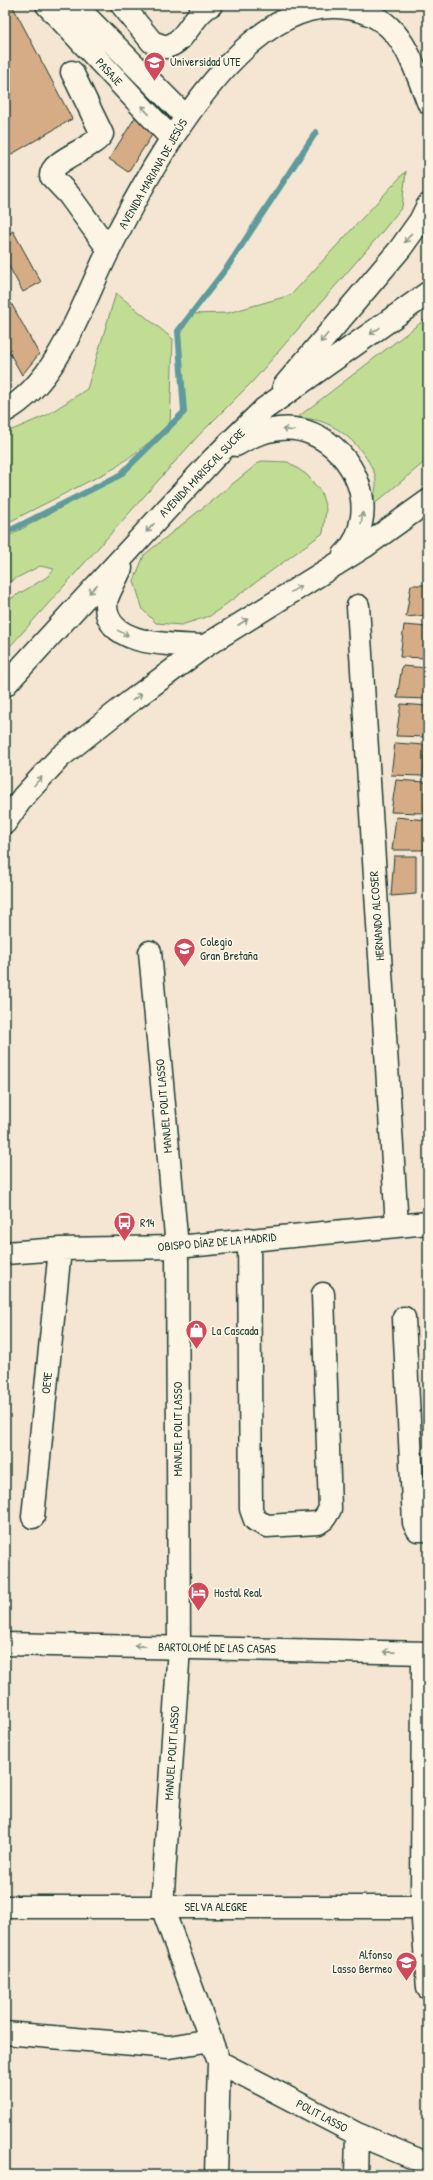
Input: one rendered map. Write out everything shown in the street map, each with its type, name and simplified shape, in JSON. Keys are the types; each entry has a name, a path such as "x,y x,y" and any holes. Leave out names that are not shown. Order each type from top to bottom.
{"street":[{"name":"PASAJE","path":"47,5 171,138"},
{"path":"75,5 186,117"},
{"path":"122,5 152,42 166,47 176,42 200,12 211,5"},
{"name":"AVENIDA MARIANA DE JESÚS","path":"5,411 15,406 41,380 60,353 109,250 171,138 220,73 276,14 306,8 331,7 354,8 376,16 399,36 412,60 428,102"},
{"path":"72,72 102,134 100,137 65,160 52,171 50,176 69,195 109,250"},
{"path":"264,409 400,249 420,221 428,205"},
{"name":"AVENIDA MARISCAL SUCRE","path":"5,685 214,458 264,409 428,293"},
{"path":"214,458 255,434 280,429 306,432 329,443 347,460 359,482 363,507 360,532 348,552 325,571"},
{"path":"5,823 14,801 60,757 205,646 364,547 428,500"},
{"path":"129,550 106,603 109,620 116,630 143,641 205,646"},
{"name":"HERNANDO ALCOSER","path":"358,606 397,1226"},
{"name":"MANUEL POLIT LASSO","path":"150,952 177,1247 179,1647 162,1907"},
{"name":"OBISPO DÍAZ DE LA MADRID","path":"5,1253 60,1249 177,1247 248,1239 428,1223"},
{"path":"248,1239 251,1509 255,1520 267,1526 318,1523 328,1515 330,1509 323,1294"},
{"name":"OE9E","path":"33,1517 60,1249"},
{"path":"404,1318 414,1522 418,1530 428,1530"},
{"name":"BARTOLOMÉ DE LAS CASAS","path":"5,1644 426,1653"},
{"path":"426,1653 425,1907 428,1988"},
{"name":"SELVA ALEGRE","path":"5,1907 425,1907"},
{"path":"162,1907 219,2062 216,2175"},
{"path":"5,2033 169,2047 211,2040"},
{"name":"POLIT LASSO","path":"219,2062 357,2134 428,2164"},
{"path":"356,2175 357,2134"}],"green space":[{"path":"406,171 402,207 382,232 253,381 198,436 5,652 5,602 47,577 54,569 40,566 5,584 5,538 120,475 167,429 115,468 5,524 5,433 47,415 87,389 116,293 173,339 170,425 184,412 179,339 191,314 228,313 291,295"},
{"path":"428,317 428,459 372,506 376,479 367,459 361,451 341,431 319,421 298,417"},
{"path":"261,461 288,462 307,475 321,492 326,509 323,533 210,616 181,625 156,623 143,610 134,581 144,555"}],"building":[{"path":"5,5 12,5 72,119 5,158"},
{"path":"136,116 156,129 128,172 109,159"},
{"path":"13,231 41,282 23,292 5,259 5,236"},
{"path":"11,303 39,354 22,375 5,345 5,306"},
{"path":"411,585 428,585 428,615 406,617"},
{"path":"404,625 428,627 428,658 400,657"},
{"path":"402,666 428,668 428,699 397,698"},
{"path":"401,704 428,706 428,737 396,736"},
{"path":"395,743 425,745 423,776 391,775"},
{"path":"396,780 426,782 424,813 391,812"},
{"path":"396,817 426,820 424,850 392,850"},
{"path":"394,856 416,856 416,894 391,896"}],"waterway":[{"path":"5,533 120,475 184,412 178,331 228,266 316,132"}],"place":[{"name":"Universidad UTE","path":"154,82"},
{"name":"Colegio Gran Bretaña","path":"184,968"},
{"name":"R14","path":"125,1242"},
{"name":"La Cascada","path":"196,1350"},
{"name":"Hostal Real","path":"198,1612"},
{"name":"Alfonso Lasso Bermeo","path":"407,1982"}]}
